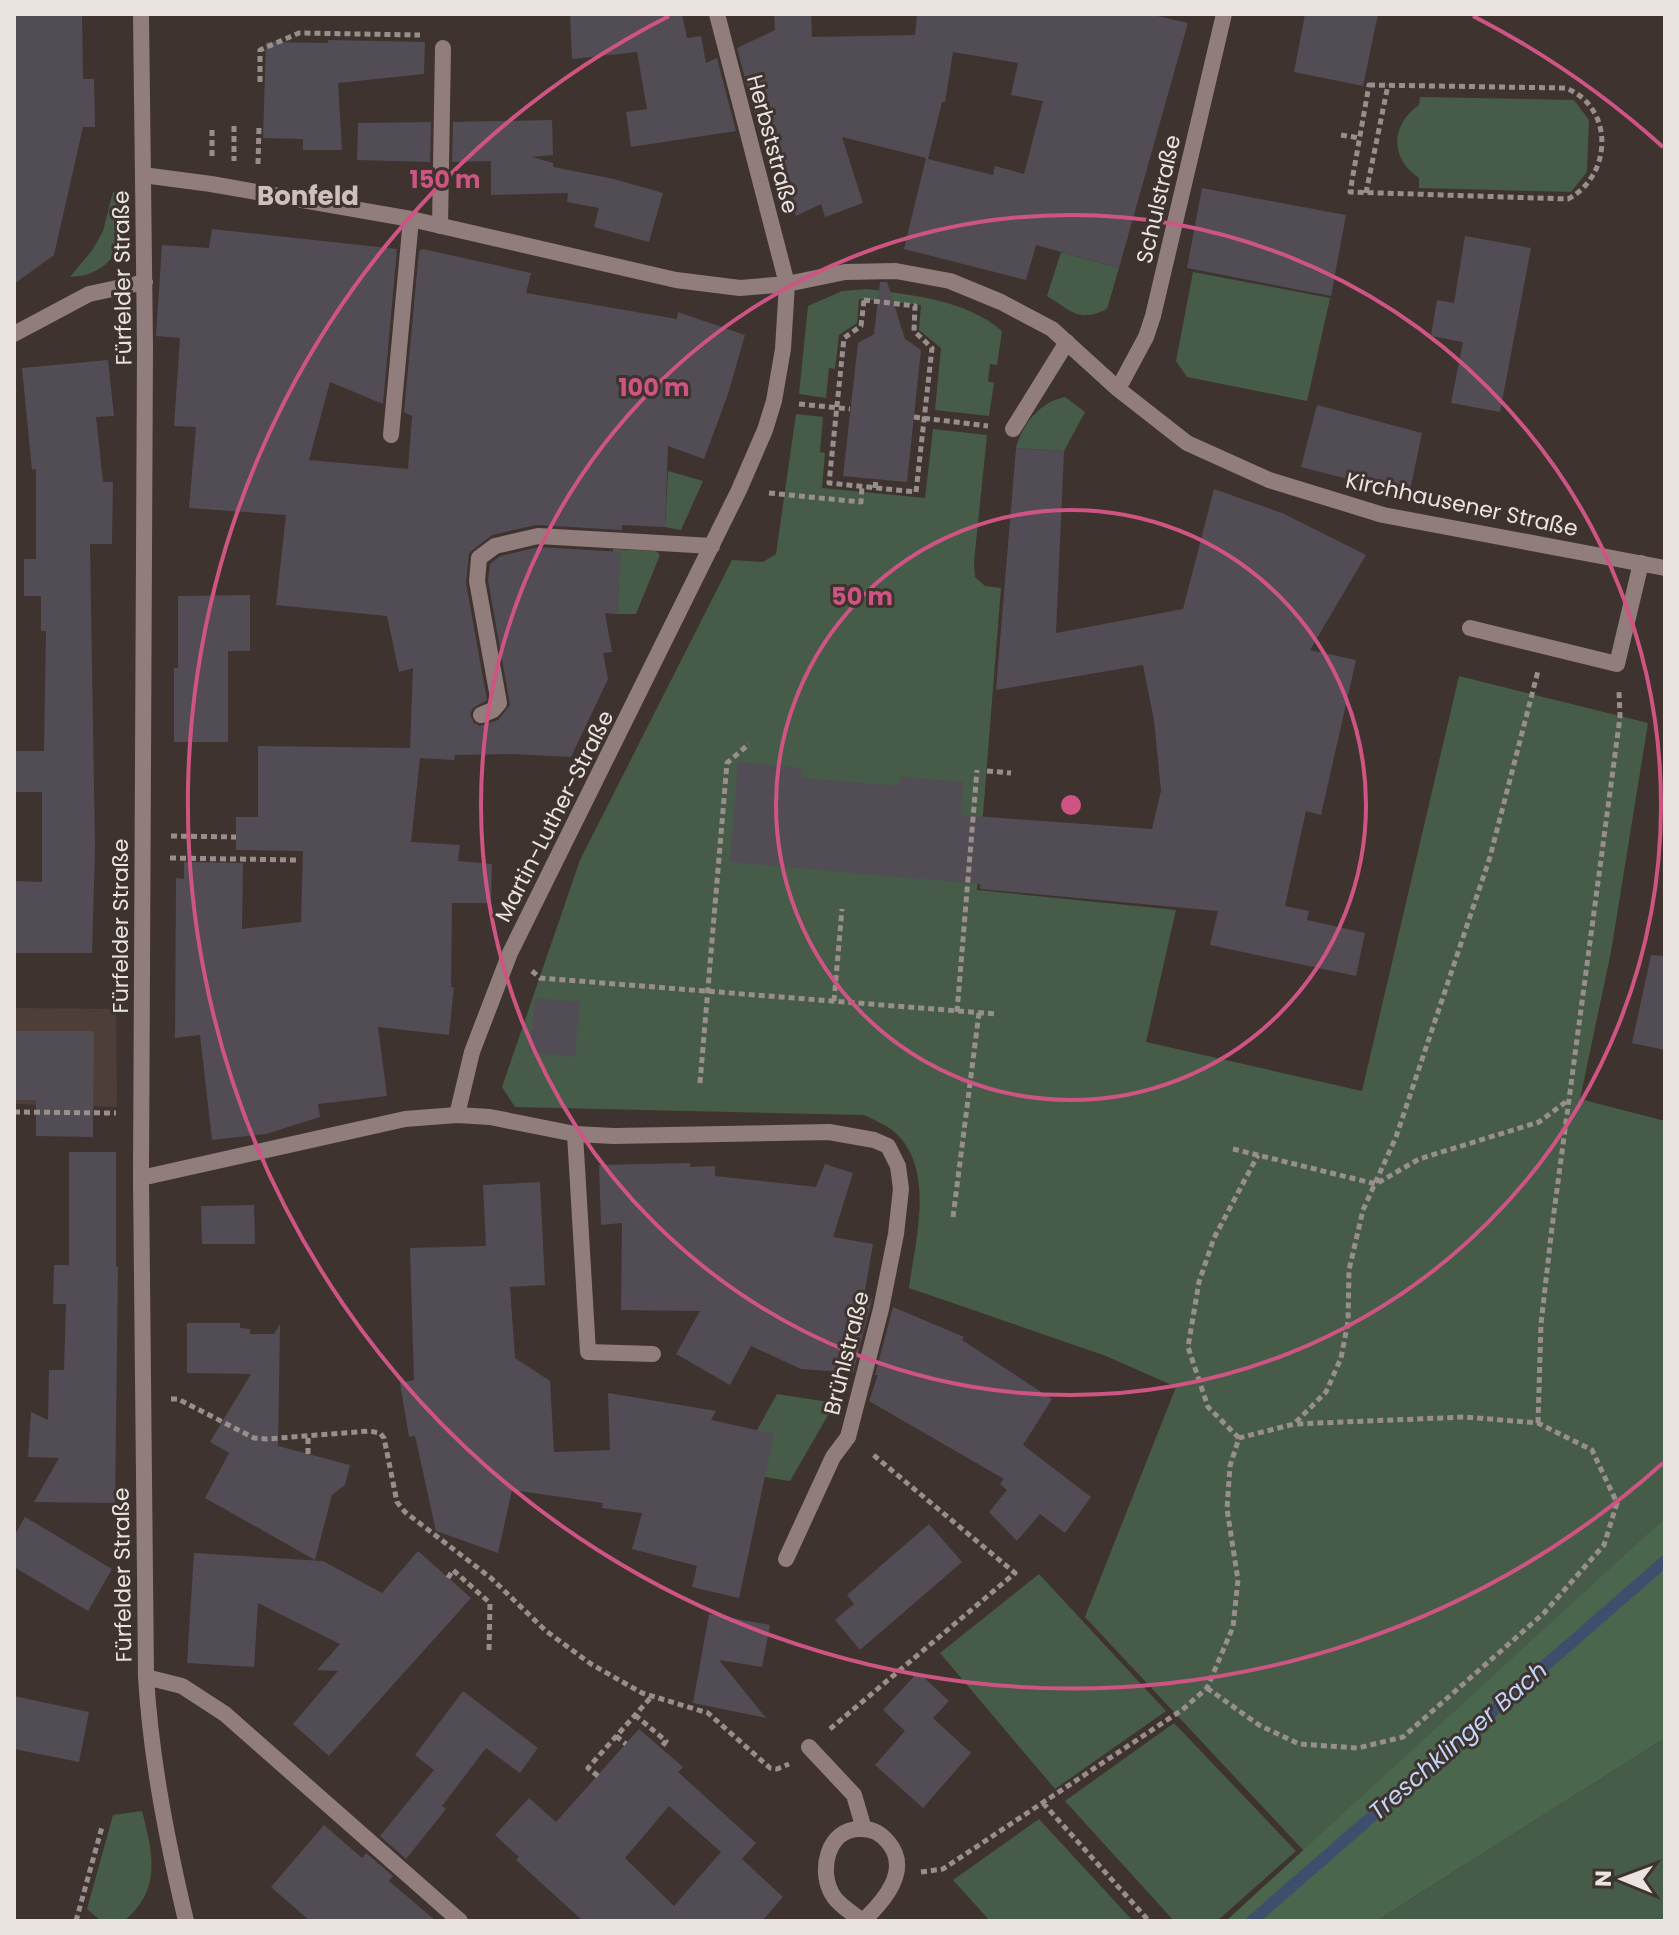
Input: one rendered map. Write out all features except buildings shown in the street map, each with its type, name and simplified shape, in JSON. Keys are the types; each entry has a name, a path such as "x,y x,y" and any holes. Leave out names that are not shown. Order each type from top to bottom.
{"street":[{"name":"Fürfelder Straße","path":"141,14 145,282 141,1178 146,1677 152,1754 186,1921"},
{"name":"Herbststraße","path":"717,14 787,284"},
{"name":"Schulstraße","path":"1118,389 1146,337 1153,316 1223,14"},
{"path":"440,226 443,48"},
{"name":"Kirchhausener Straße","path":"143,175 411,219 676,280 740,288 787,284 845,272 896,271 950,281 1052,329 1118,389 1187,443 1269,480 1383,515 1665,568"},
{"path":"391,435 411,219"},
{"path":"14,334 89,294 145,282"},
{"name":"Martin-Luther-Straße","path":"457,1115 472,1052 510,953 745,478 774,401 783,349 787,284"},
{"path":"1013,429 1067,342"},
{"path":"481,715 493,710 499,703 477,581 479,558 495,546 538,536 712,546"},
{"path":"1470,628 1617,664 1641,563"},
{"path":"141,1178 405,1119 457,1115 490,1117 575,1134 588,1352 653,1354"},
{"name":"Brühlstraße","path":"575,1134 829,1132 862,1137 888,1146 898,1166 901,1189 896,1234 881,1309 848,1437 833,1457 786,1559"},
{"name":"Fürfelder Straße","path":"146,1677 182,1686 225,1714 460,1921"},
{"path":"809,1747 854,1795 864,1829"},
{"path":"851,1829 879,1833 892,1846 897,1867 894,1882 883,1902 863,1921 834,1898 824,1876 827,1853 837,1838 851,1829"}],"path":[{"path":"260,82 260,50 299,33 400,38 413,35"},
{"path":"1369,85 1566,88 1582,95 1593,107 1601,126 1599,161 1592,179 1583,191 1568,199 1350,192 1360,138 1369,85"},
{"path":"1366,193 1388,85"},
{"path":"212,126 212,161"},
{"path":"234,126 234,165"},
{"path":"257,169 259,126"},
{"path":"1341,135 1360,138"},
{"path":"864,300 915,306 914,331 932,348 924,418 916,492 829,483 844,338 861,326 864,300"},
{"path":"796,403 850,409"},
{"path":"914,417 987,426"},
{"path":"875,488 876,479"},
{"path":"760,493 861,502 862,486"},
{"path":"1294,1424 1326,1392 1341,1358 1348,1322 1349,1270 1363,1210 1396,1137 1490,857 1543,646"},
{"path":"1538,1423 1541,1324 1620,717 1619,691"},
{"path":"700,1083 727,763 749,744"},
{"path":"957,1012 977,770"},
{"path":"987,771 1011,773"},
{"path":"170,836 236,837"},
{"path":"169,858 296,860"},
{"path":"834,1001 842,909"},
{"path":"510,953 540,978 997,1014"},
{"path":"953,1217 979,1013"},
{"path":"1233,1149 1376,1184 1419,1159 1539,1122 1568,1100"},
{"path":"14,1112 121,1113"},
{"path":"1239,1438 1208,1407 1188,1347 1199,1282 1214,1238 1258,1155"},
{"path":"162,1398 178,1399 254,1438 369,1431 380,1433 384,1438 397,1502 405,1512 491,1578 546,1631 591,1664 642,1693 708,1713 770,1768 787,1767 1015,1573 848,1437"},
{"path":"1207,1688 1259,1725 1299,1744 1358,1748 1403,1737 1544,1613 1604,1545 1617,1503 1592,1450 1538,1423 1465,1417 1294,1424 1239,1438"},
{"path":"308,1436 308,1454"},
{"path":"897,1867 924,1873 943,1869 1182,1710 1207,1688 1233,1627 1238,1580 1227,1509 1230,1466 1239,1438"},
{"path":"448,1578 453,1570 490,1603 489,1650"},
{"path":"598,1776 588,1768 652,1696"},
{"path":"635,1715 666,1741 661,1748"},
{"path":"616,1736 626,1744"},
{"path":"1043,1803 1149,1921"},
{"path":"76,1921 102,1827"}],"shaded area":[{"path":"14,1008 116,1009 117,1107 14,1104"}],"green space":[{"path":"1420,97 1574,100 1589,120 1587,172 1571,192 1419,188 1419,178 1402,161 1397,141 1403,122 1419,105"},
{"path":"113,192 127,194 125,224 117,250 99,269 70,277 103,231"},
{"path":"1061,252 1119,268 1107,309 1082,315 1047,296"},
{"path":"1193,272 1330,298 1307,401 1187,377 1176,361"},
{"path":"867,289 956,306 1002,331 997,365 990,364 988,381 994,383 989,416 935,410 941,348 919,330 921,305 859,299 857,323 839,335 835,369 829,368 826,398 799,394 808,306 842,291"},
{"path":"1065,397 1085,412 1064,451 1016,448 1033,416 1047,404"},
{"path":"796,414 823,417 820,452 825,453 822,488 925,498 933,429 987,435 975,577 985,586 1001,588 977,890 1176,910 1146,1042 1362,1091 1459,676 1648,723 1611,952 1580,1099 1665,1121 1665,1515 1590,1592 1304,1851 1085,1617 1176,1387 1106,1356 909,1288 920,1204 914,1163 906,1145 892,1130 864,1115 515,1107 502,1087 580,860 732,560 763,562 776,554"},
{"path":"668,471 703,481 681,530 665,527"},
{"path":"613,549 656,551 660,555 636,614 617,614 619,580 612,579"},
{"path":"777,1394 835,1403 790,1481 764,1477 757,1430"},
{"path":"1665,1515 1665,1738 1376,1921 1226,1921 1662,1521"},
{"path":"1039,1574 1166,1711 1055,1789 940,1653"},
{"path":"1174,1723 1296,1851 1217,1921 1174,1921 1065,1801"},
{"path":"1665,1738 1665,1921 1376,1921"},
{"path":"142,1811 151,1856 149,1884 136,1909 124,1921 101,1921 87,1909 113,1815"},
{"path":"1039,1819 1133,1921 990,1921 953,1880"}],"waterway":[{"name":"Treschklinger Bach","path":"1252,1921 1665,1561"}],"district":[{"name":"Bonfeld","path":"308,196"}]}
